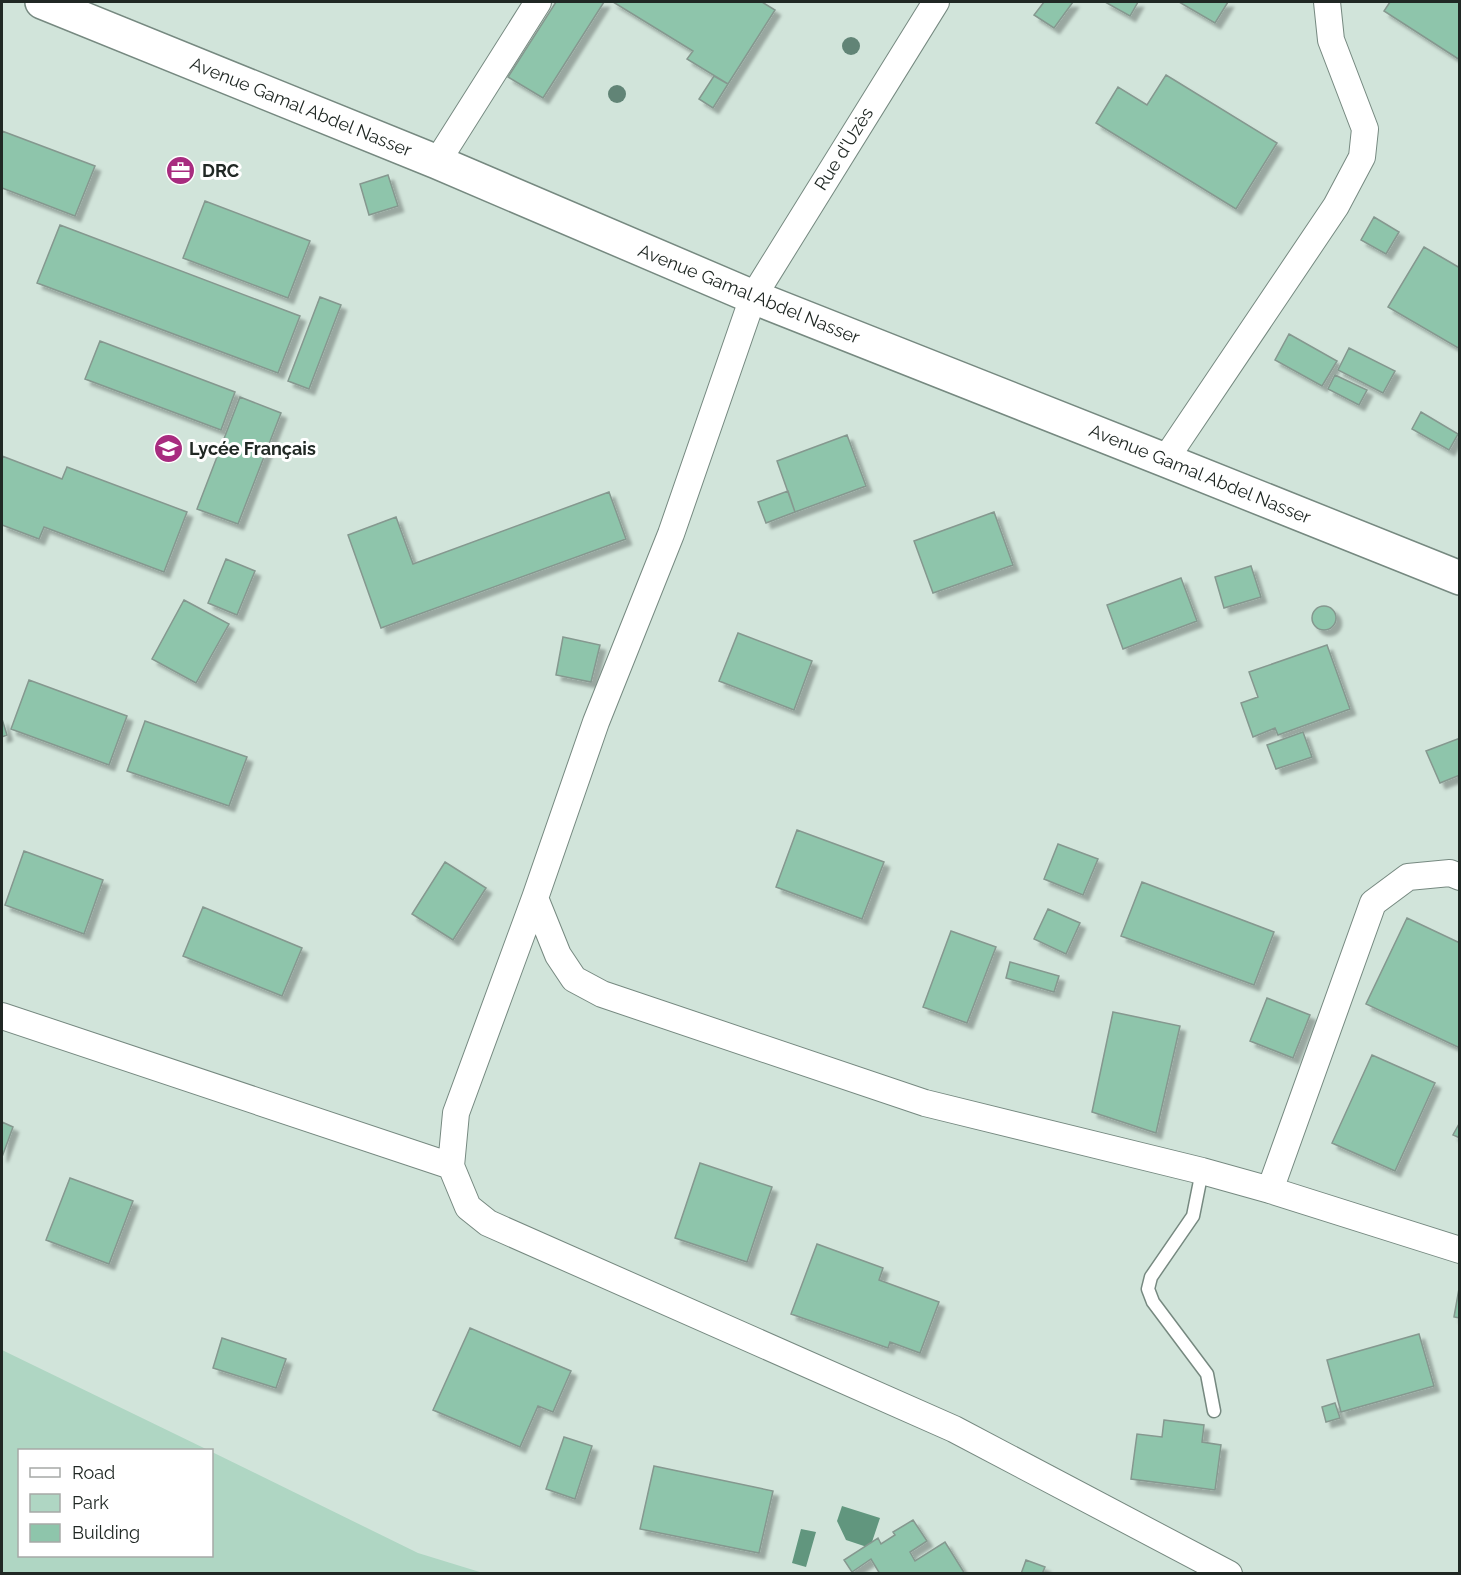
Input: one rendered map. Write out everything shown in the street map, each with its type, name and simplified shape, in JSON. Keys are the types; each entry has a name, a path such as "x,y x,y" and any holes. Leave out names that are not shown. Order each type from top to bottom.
{"street":[{"name":"Avenue Gamal Abdel Nasser","path":"42,2 437,162 753,297 1460,578"},
{"path":"437,162 538,2"},
{"name":"Rue d'Uzès","path":"450,1166 456,1113 535,898 596,722 671,534 753,297 936,2"},
{"path":"1165,460 1336,206 1362,158 1365,129 1331,40 1328,2"},
{"path":"1270,1190 1372,903 1408,878 1450,873 1460,877"},
{"path":"535,898 558,955 574,979 602,994 925,1104 1202,1171 1460,1250"},
{"path":"2,1016 450,1166 468,1207 488,1223 954,1428 1229,1574"}],"lane":[{"path":"1202,1171 1193,1216 1151,1277 1148,1289 1153,1302 1207,1374 1215,1411"}],"green space":[{"path":"2,1350 206,1449 18,1449 18,1557 213,1557 213,1452 418,1553 483,1573 2,1573"}],"shaded area":[{"path":"842,1506 880,1518 870,1548 846,1540 837,1521"},
{"path":"801,1529 816,1532 806,1567 792,1563"}],"building":[{"path":"556,2 604,2 543,98 508,77"},
{"path":"613,2 762,2 775,10 728,84 687,59 693,51"},
{"path":"1044,2 1073,2 1054,28 1034,15"},
{"path":"1105,2 1138,2 1130,16"},
{"path":"1179,2 1228,2 1215,23"},
{"path":"1390,2 1460,2 1460,60 1384,11"},
{"path":"1166,75 1277,143 1236,209 1096,123 1118,87 1147,105"},
{"path":"714,76 728,84 713,108 699,99"},
{"path":"2,131 95,166 75,216 2,188"},
{"path":"388,175 398,206 369,215 360,184"},
{"path":"205,201 310,241 288,298 183,258"},
{"path":"1374,217 1399,232 1386,254 1361,240"},
{"path":"60,225 300,316 278,373 37,283"},
{"path":"1424,247 1460,268 1460,349 1388,307"},
{"path":"320,297 341,305 309,389 288,381"},
{"path":"1289,334 1337,361 1322,386 1275,360"},
{"path":"100,341 235,392 221,430 85,379"},
{"path":"1349,348 1395,371 1383,393 1338,370"},
{"path":"1335,375 1367,390 1359,405 1328,389"},
{"path":"240,397 281,413 238,524 197,509"},
{"path":"1421,412 1458,434 1449,450 1412,429"},
{"path":"847,435 866,486 795,512 777,461"},
{"path":"2,456 62,479 67,467 187,512 164,572 44,527 39,539 2,525"},
{"path":"788,491 795,512 766,523 758,502"},
{"path":"609,492 626,539 381,628 348,535 396,517 413,564"},
{"path":"994,512 1013,565 933,593 914,541"},
{"path":"226,559 255,571 237,615 208,603"},
{"path":"1251,566 1261,597 1224,608 1215,577"},
{"path":"1181,578 1197,621 1123,649 1107,605"},
{"path":"184,600 229,624 196,683 152,659"},
{"path":"1324,606 1333,609 1336,618 1333,627 1324,630 1315,627 1312,618 1315,609"},
{"path":"738,633 812,661 794,710 719,681"},
{"path":"563,637 600,645 591,682 556,675"},
{"path":"1327,645 1350,709 1278,735 1275,728 1253,737 1241,703 1258,697 1249,672"},
{"path":"29,680 127,716 109,765 11,729"},
{"path":"2,719 7,735 2,737"},
{"path":"145,721 247,757 229,806 127,771"},
{"path":"1303,732 1312,757 1276,769 1267,745"},
{"path":"1460,738 1460,775 1440,783 1426,751"},
{"path":"797,830 884,862 862,919 776,887"},
{"path":"1058,844 1098,859 1083,895 1044,879"},
{"path":"24,851 103,880 84,934 5,905"},
{"path":"445,862 486,888 453,940 412,914"},
{"path":"1142,882 1274,932 1254,985 1121,936"},
{"path":"203,907 302,948 282,996 183,956"},
{"path":"1048,909 1080,923 1066,954 1034,939"},
{"path":"1407,918 1460,943 1460,1048 1366,1004"},
{"path":"951,931 996,947 967,1023 923,1007"},
{"path":"1010,962 1059,976 1054,992 1006,978"},
{"path":"1267,998 1310,1015 1293,1058 1250,1041"},
{"path":"1113,1012 1180,1026 1156,1133 1092,1112"},
{"path":"1372,1055 1435,1083 1395,1171 1332,1143"},
{"path":"2,1122 13,1127 2,1157"},
{"path":"1460,1122 1460,1138 1453,1135"},
{"path":"700,1163 772,1187 747,1262 675,1238"},
{"path":"70,1178 133,1201 109,1264 46,1240"},
{"path":"817,1244 883,1268 879,1280 939,1302 920,1353 890,1342 888,1348 791,1314"},
{"path":"1460,1283 1460,1318 1454,1317"},
{"path":"470,1328 571,1371 553,1412 538,1406 520,1447 433,1410"},
{"path":"1419,1334 1434,1386 1341,1412 1327,1360"},
{"path":"222,1338 286,1359 276,1388 213,1368"},
{"path":"1335,1403 1340,1418 1326,1422 1322,1407"},
{"path":"1164,1420 1204,1425 1202,1442 1221,1445 1215,1490 1131,1479 1137,1434 1162,1437"},
{"path":"564,1437 592,1446 575,1499 546,1489"},
{"path":"654,1466 773,1491 759,1553 640,1529"},
{"path":"913,1520 927,1541 910,1552 915,1561 945,1542 965,1574 880,1574 871,1559 852,1572 844,1560 878,1538 881,1544 895,1535 893,1532"},
{"path":"1026,1560 1045,1567 1042,1574 1021,1574"}],"place":[{"name":"DRC","path":"181,171"},
{"name":"Lycée Français","path":"168,449"}]}
